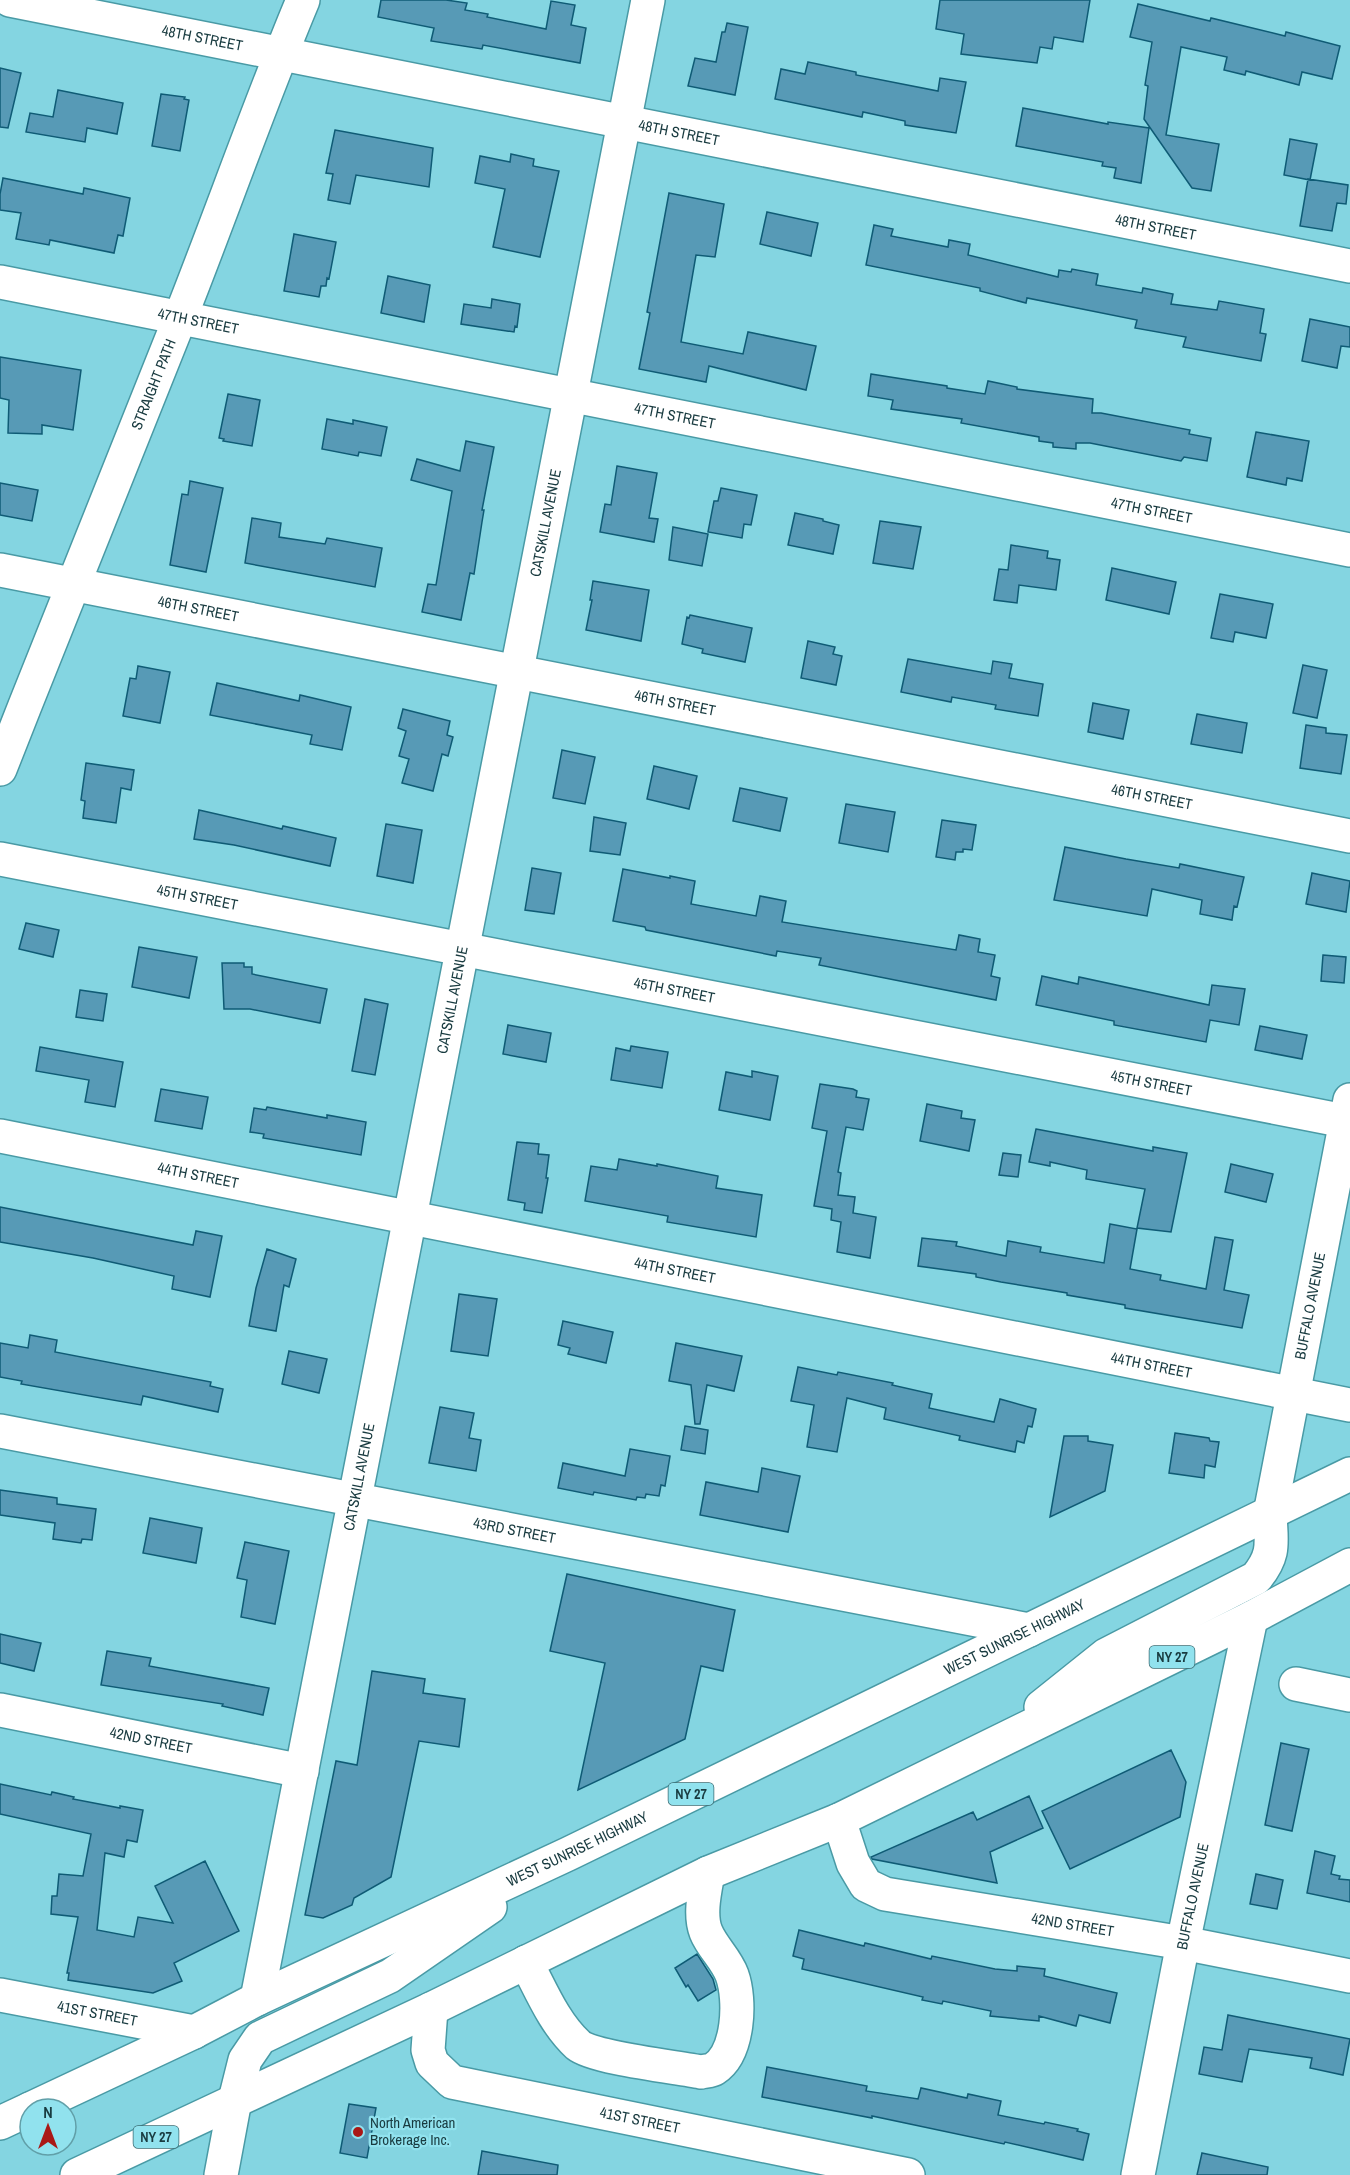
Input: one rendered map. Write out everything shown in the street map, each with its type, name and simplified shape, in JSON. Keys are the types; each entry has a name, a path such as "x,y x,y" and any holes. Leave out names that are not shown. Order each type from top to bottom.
{"main road":[{"name":"48TH STREET","path":"10,0 1350,266"},
{"name":"STRAIGHT PATH","path":"0,769 180,318 280,54 303,0"},
{"name":"CATSKILL AVENUE","path":"257,1999 648,0"},
{"name":"47TH STREET","path":"0,282 1350,550"},
{"name":"46TH STREET","path":"0,570 1350,836"},
{"name":"45TH STREET","path":"0,860 462,949 1349,1114"},
{"name":"BUFFALO AVENUE","path":"993,1746 1106,1655 1256,1578 1267,1564 1272,1551 1270,1514 1349,1114"},
{"name":"44TH STREET","path":"0,1136 1350,1405"},
{"name":"43RD STREET","path":"0,1431 1029,1630"},
{"name":"WEST SUNRISE HIGHWAY","path":"56,2097 194,2032 257,1999 568,1854 1350,1474"},
{"name":"NY 27","path":"90,2172 708,1873 839,1820 993,1746 1251,1618 1350,1565"},
{"name":"BUFFALO AVENUE","path":"1138,2175 1183,1943 1251,1618"},
{"path":"1296,1684 1350,1695"},
{"name":"42ND STREET","path":"0,1710 302,1771"},
{"name":"42ND STREET","path":"839,1820 853,1863 866,1885 885,1894 1183,1943 1350,1976"},
{"path":"221,2175 245,2060 260,2038 390,1976 568,1854"},
{"path":"526,1962 558,2022 580,2046 597,2054 700,2072 713,2070 729,2053 735,2033 736,2002 732,1976 705,1931 704,1899 708,1873"},
{"name":"41ST STREET","path":"0,1995 194,2032"},
{"name":"41ST STREET","path":"431,2009 428,2050 432,2063 452,2082 908,2175"},
{"name":"WEST SUNRISE HIGHWAY","path":"0,2123 18,2115"}],"building":[{"path":"381,0 446,0 467,3 465,10 546,29 551,1 575,5 571,25 586,28 580,63 483,45 482,49 431,41 434,28 378,17"},
{"path":"940,0 1090,0 1083,42 1054,37 1052,49 1040,47 1037,63 961,54 964,34 936,29"},
{"path":"1138,4 1210,21 1211,18 1285,36 1286,32 1340,46 1332,79 1302,72 1299,85 1246,71 1245,75 1224,70 1227,57 1181,47 1166,135 1219,144 1211,191 1192,188 1144,119 1148,86 1145,85 1152,42 1130,37"},
{"path":"727,23 748,27 735,95 688,86 695,58 716,62 722,32 725,32"},
{"path":"808,62 856,72 856,75 938,91 940,78 966,82 956,133 905,125 905,121 863,112 862,117 775,99 781,69 805,74"},
{"path":"0,68 21,73 8,128 0,127"},
{"path":"58,90 123,103 117,134 87,128 85,142 26,132 30,113 53,117"},
{"path":"161,94 185,97 184,99 189,100 180,151 152,146"},
{"path":"1023,108 1108,124 1108,122 1149,128 1141,183 1114,178 1116,168 1102,166 1103,162 1016,146"},
{"path":"335,130 433,148 429,187 356,175 350,204 328,200 333,174 326,173"},
{"path":"1290,139 1317,144 1310,180 1284,175"},
{"path":"511,154 534,159 533,166 559,171 540,257 493,247 505,189 475,183 480,156 510,162"},
{"path":"3,178 83,194 84,188 130,198 123,236 118,235 114,253 50,240 49,245 16,239 21,213 0,210"},
{"path":"1308,179 1348,185 1346,204 1337,203 1332,231 1300,226"},
{"path":"669,193 724,204 715,257 696,255 681,342 743,354 748,332 816,346 806,390 709,366 706,382 639,369"},
{"path":"767,212 818,223 811,256 760,244"},
{"path":"874,225 893,229 891,236 948,247 949,240 970,244 968,255 1058,277 1059,270 1071,272 1072,269 1098,274 1096,285 1142,293 1143,288 1173,294 1171,304 1217,310 1219,301 1264,309 1260,333 1266,334 1261,361 1183,347 1186,337 1135,328 1137,320 1027,298 1026,303 980,291 980,288 866,265"},
{"path":"294,234 336,242 329,279 327,278 326,286 321,286 319,297 284,291"},
{"path":"388,276 430,285 424,322 381,313"},
{"path":"492,299 520,304 517,327 515,326 514,332 461,324 464,304 491,308"},
{"path":"1310,319 1350,327 1350,347 1341,346 1337,368 1302,361"},
{"path":"0,357 81,370 73,430 42,425 42,434 8,433 9,400 0,398"},
{"path":"871,374 985,394 988,381 1017,387 1017,389 1093,399 1092,413 1190,430 1189,434 1211,438 1207,461 1184,457 1181,461 1090,443 1076,443 1076,449 1053,447 1053,443 1039,441 1039,437 961,423 962,419 891,409 893,400 868,396"},
{"path":"228,394 260,400 252,446 223,441 224,439 219,438"},
{"path":"327,419 353,424 353,420 387,427 381,456 359,452 358,456 322,449"},
{"path":"1256,432 1309,441 1302,481 1287,478 1286,485 1247,477"},
{"path":"466,441 494,447 482,510 484,510 474,574 470,573 461,620 422,612 428,584 436,585 452,491 411,480 417,459 460,471"},
{"path":"617,466 657,473 649,518 658,519 654,542 600,532 605,504 611,505"},
{"path":"190,481 223,488 206,572 170,565 182,494 188,495"},
{"path":"0,483 38,490 32,521 0,515"},
{"path":"721,488 757,495 751,525 744,524 742,538 708,532 714,501 718,501"},
{"path":"795,513 839,525 833,554 788,545"},
{"path":"252,518 281,523 279,537 325,544 327,538 382,548 375,587 245,563"},
{"path":"880,521 921,527 913,569 873,563"},
{"path":"673,527 708,534 702,566 669,560"},
{"path":"1011,545 1048,551 1047,558 1060,560 1056,590 1019,585 1017,603 994,600 999,569 1008,570"},
{"path":"1112,568 1176,582 1169,614 1106,600"},
{"path":"593,581 649,590 641,641 586,630"},
{"path":"1220,594 1273,604 1266,638 1235,632 1233,642 1211,638"},
{"path":"690,615 752,628 745,662 702,653 703,649 682,644 687,617 689,618"},
{"path":"808,641 835,647 833,654 842,656 836,685 801,678"},
{"path":"908,659 991,674 993,661 1012,664 1009,678 1043,684 1038,716 995,709 996,705 952,697 951,702 901,692"},
{"path":"1303,665 1327,670 1317,718 1293,713"},
{"path":"138,666 170,672 160,723 123,716 130,678 136,679"},
{"path":"217,683 299,701 300,695 351,707 342,750 310,744 312,735 210,715"},
{"path":"1093,703 1129,710 1123,739 1088,732"},
{"path":"403,709 450,721 447,735 453,737 448,756 442,754 433,791 402,783 409,759 399,756 406,731 398,728"},
{"path":"1197,714 1247,723 1242,753 1191,744"},
{"path":"1306,725 1326,728 1326,733 1347,735 1341,774 1300,768"},
{"path":"562,750 595,757 585,804 553,798"},
{"path":"86,763 134,770 131,790 121,788 116,823 83,818 85,801 81,800"},
{"path":"654,766 697,776 689,809 647,799"},
{"path":"740,788 787,798 780,831 733,821"},
{"path":"846,804 895,812 888,852 839,843"},
{"path":"199,810 282,829 283,826 336,838 330,866 234,845 194,839"},
{"path":"594,817 626,823 620,855 590,851"},
{"path":"942,820 976,825 972,850 963,849 963,852 956,852 955,860 936,857"},
{"path":"386,824 422,830 413,883 377,876"},
{"path":"1065,847 1179,868 1180,864 1244,877 1237,907 1234,906 1232,920 1200,914 1202,900 1152,889 1147,916 1054,900"},
{"path":"532,868 561,873 554,914 525,910"},
{"path":"623,869 695,881 691,904 756,916 760,896 786,901 782,922 956,950 959,935 980,939 978,952 995,955 991,976 1000,978 996,1000 819,965 821,958 777,951 776,956 646,930 645,927 613,921"},
{"path":"1312,873 1350,881 1346,912 1306,904"},
{"path":"26,923 59,930 53,957 19,949"},
{"path":"139,947 197,957 189,998 132,987"},
{"path":"1323,955 1346,957 1344,983 1321,981"},
{"path":"222,963 244,963 244,967 252,967 252,974 327,989 320,1023 250,1009 224,1009"},
{"path":"1042,976 1078,984 1079,977 1209,1005 1212,985 1245,989 1239,1025 1210,1020 1206,1042 1114,1025 1114,1021 1036,1005"},
{"path":"80,990 107,994 103,1021 76,1017"},
{"path":"365,999 388,1004 375,1075 352,1071"},
{"path":"508,1025 551,1033 546,1062 503,1054"},
{"path":"1260,1026 1307,1035 1302,1059 1255,1050"},
{"path":"631,1046 668,1052 662,1088 611,1080 616,1048 630,1051"},
{"path":"40,1047 123,1062 115,1107 85,1102 89,1080 36,1071"},
{"path":"752,1071 778,1076 770,1120 719,1110 726,1072 752,1077"},
{"path":"820,1084 853,1089 857,1091 856,1097 869,1099 863,1130 846,1127 838,1172 841,1173 838,1195 855,1197 853,1213 876,1217 870,1258 837,1252 841,1222 831,1220 832,1209 814,1206 827,1131 812,1128"},
{"path":"161,1089 208,1097 202,1129 155,1121"},
{"path":"927,1104 962,1111 961,1118 975,1120 969,1151 920,1141"},
{"path":"267,1107 327,1118 327,1115 366,1122 361,1155 263,1138 264,1134 250,1132 254,1108 266,1110"},
{"path":"1036,1129 1153,1151 1153,1147 1187,1153 1171,1232 1137,1228 1145,1189 1086,1179 1087,1170 1050,1162 1050,1166 1029,1162"},
{"path":"517,1142 539,1144 538,1154 549,1155 542,1213 524,1210 525,1203 508,1200"},
{"path":"1003,1153 1021,1155 1018,1177 999,1175"},
{"path":"619,1159 718,1176 716,1188 762,1195 756,1237 667,1222 668,1216 585,1201 591,1166 617,1170"},
{"path":"1231,1164 1273,1174 1266,1202 1225,1192"},
{"path":"0,1207 193,1245 196,1231 222,1236 210,1297 172,1289 174,1276 93,1258 0,1242"},
{"path":"1110,1224 1137,1229 1130,1269 1161,1275 1160,1280 1206,1289 1215,1237 1233,1240 1224,1290 1249,1295 1242,1328 1125,1308 1125,1305 976,1277 976,1274 918,1266 922,1238 957,1242 956,1246 1006,1256 1008,1241 1041,1247 1040,1252 1104,1263"},
{"path":"267,1249 296,1259 289,1287 284,1285 276,1331 249,1326 256,1288"},
{"path":"459,1294 497,1299 488,1356 451,1351"},
{"path":"563,1321 613,1332 606,1363 568,1354 570,1348 558,1345"},
{"path":"30,1335 57,1340 55,1352 211,1382 210,1386 223,1389 218,1412 143,1396 141,1405 21,1384 22,1381 0,1377 0,1343 28,1348"},
{"path":"676,1343 742,1356 734,1391 707,1385 700,1424 695,1424 691,1385 669,1381"},
{"path":"289,1351 327,1359 319,1393 282,1384"},
{"path":"798,1367 893,1383 892,1385 932,1394 929,1408 994,1422 1000,1399 1036,1409 1032,1427 1028,1426 1024,1443 1017,1441 1015,1452 959,1440 960,1436 884,1419 886,1408 847,1398 837,1452 807,1447 814,1405 791,1401"},
{"path":"440,1407 474,1413 469,1438 481,1440 476,1471 429,1463"},
{"path":"685,1426 708,1430 705,1454 681,1450"},
{"path":"1175,1433 1209,1438 1210,1441 1219,1442 1215,1467 1205,1465 1204,1478 1169,1473"},
{"path":"1064,1436 1088,1436 1088,1441 1113,1445 1105,1491 1050,1517"},
{"path":"630,1449 670,1456 665,1486 661,1485 659,1496 646,1494 645,1498 637,1497 636,1500 558,1488 563,1463 625,1476"},
{"path":"762,1468 800,1476 788,1532 700,1515 706,1482 758,1492"},
{"path":"0,1490 57,1498 57,1504 96,1509 92,1540 82,1539 81,1543 53,1539 55,1523 0,1515"},
{"path":"150,1518 202,1528 196,1563 143,1553"},
{"path":"245,1542 289,1551 275,1624 241,1617 247,1580 237,1578"},
{"path":"567,1574 735,1610 723,1671 701,1666 685,1739 578,1790 605,1663 550,1651"},
{"path":"0,1634 41,1643 34,1671 0,1663"},
{"path":"107,1651 151,1658 149,1666 269,1688 263,1715 222,1706 223,1704 101,1685"},
{"path":"372,1671 425,1679 423,1693 465,1699 459,1747 419,1741 391,1877 354,1898 352,1905 323,1918 305,1915 336,1761 357,1765"},
{"path":"1281,1743 1309,1749 1292,1831 1265,1825"},
{"path":"1171,1750 1186,1782 1180,1817 1070,1869 1042,1811"},
{"path":"0,1784 51,1795 52,1792 74,1797 73,1799 120,1808 120,1806 143,1810 137,1842 127,1840 124,1857 105,1853 97,1930 134,1937 138,1917 173,1923 155,1886 205,1861 239,1931 174,1963 182,1981 153,1993 68,1980 69,1973 67,1973 78,1917 51,1914 52,1896 57,1896 59,1874 83,1876 91,1834 0,1814"},
{"path":"1029,1796 1043,1828 990,1852 997,1883 871,1857 973,1812 977,1820"},
{"path":"1315,1851 1335,1856 1331,1874 1340,1876 1339,1879 1350,1880 1350,1902 1307,1893"},
{"path":"1256,1874 1283,1880 1277,1909 1250,1904"},
{"path":"799,1930 931,1959 932,1956 995,1969 1017,1971 1017,1966 1045,1969 1044,1976 1117,1993 1110,2023 1079,2015 1076,2026 1039,2016 1039,2021 990,2016 991,2011 943,2001 942,2004 922,2000 923,1997 802,1969 804,1959 793,1956"},
{"path":"697,1954 713,1979 716,1990 698,2001 688,1985 686,1987 675,1968"},
{"path":"1228,2015 1350,2039 1343,2075 1310,2068 1312,2058 1249,2049 1242,2082 1199,2074 1204,2047 1222,2050"},
{"path":"767,2067 867,2086 866,2091 918,2099 921,2088 967,2098 968,2094 1001,2101 998,2115 1044,2124 1045,2122 1078,2129 1077,2131 1089,2134 1083,2160 1005,2142 1004,2144 872,2116 872,2118 762,2097"},
{"path":"349,2104 376,2108 367,2158 340,2153"},
{"path":"482,2151 558,2165 557,2175 478,2175"},
{"path":"1202,2153 1268,2167 1267,2175 1197,2175"}],"place":[{"name":"North American Brokerage Inc.","path":"358,2132"}]}
